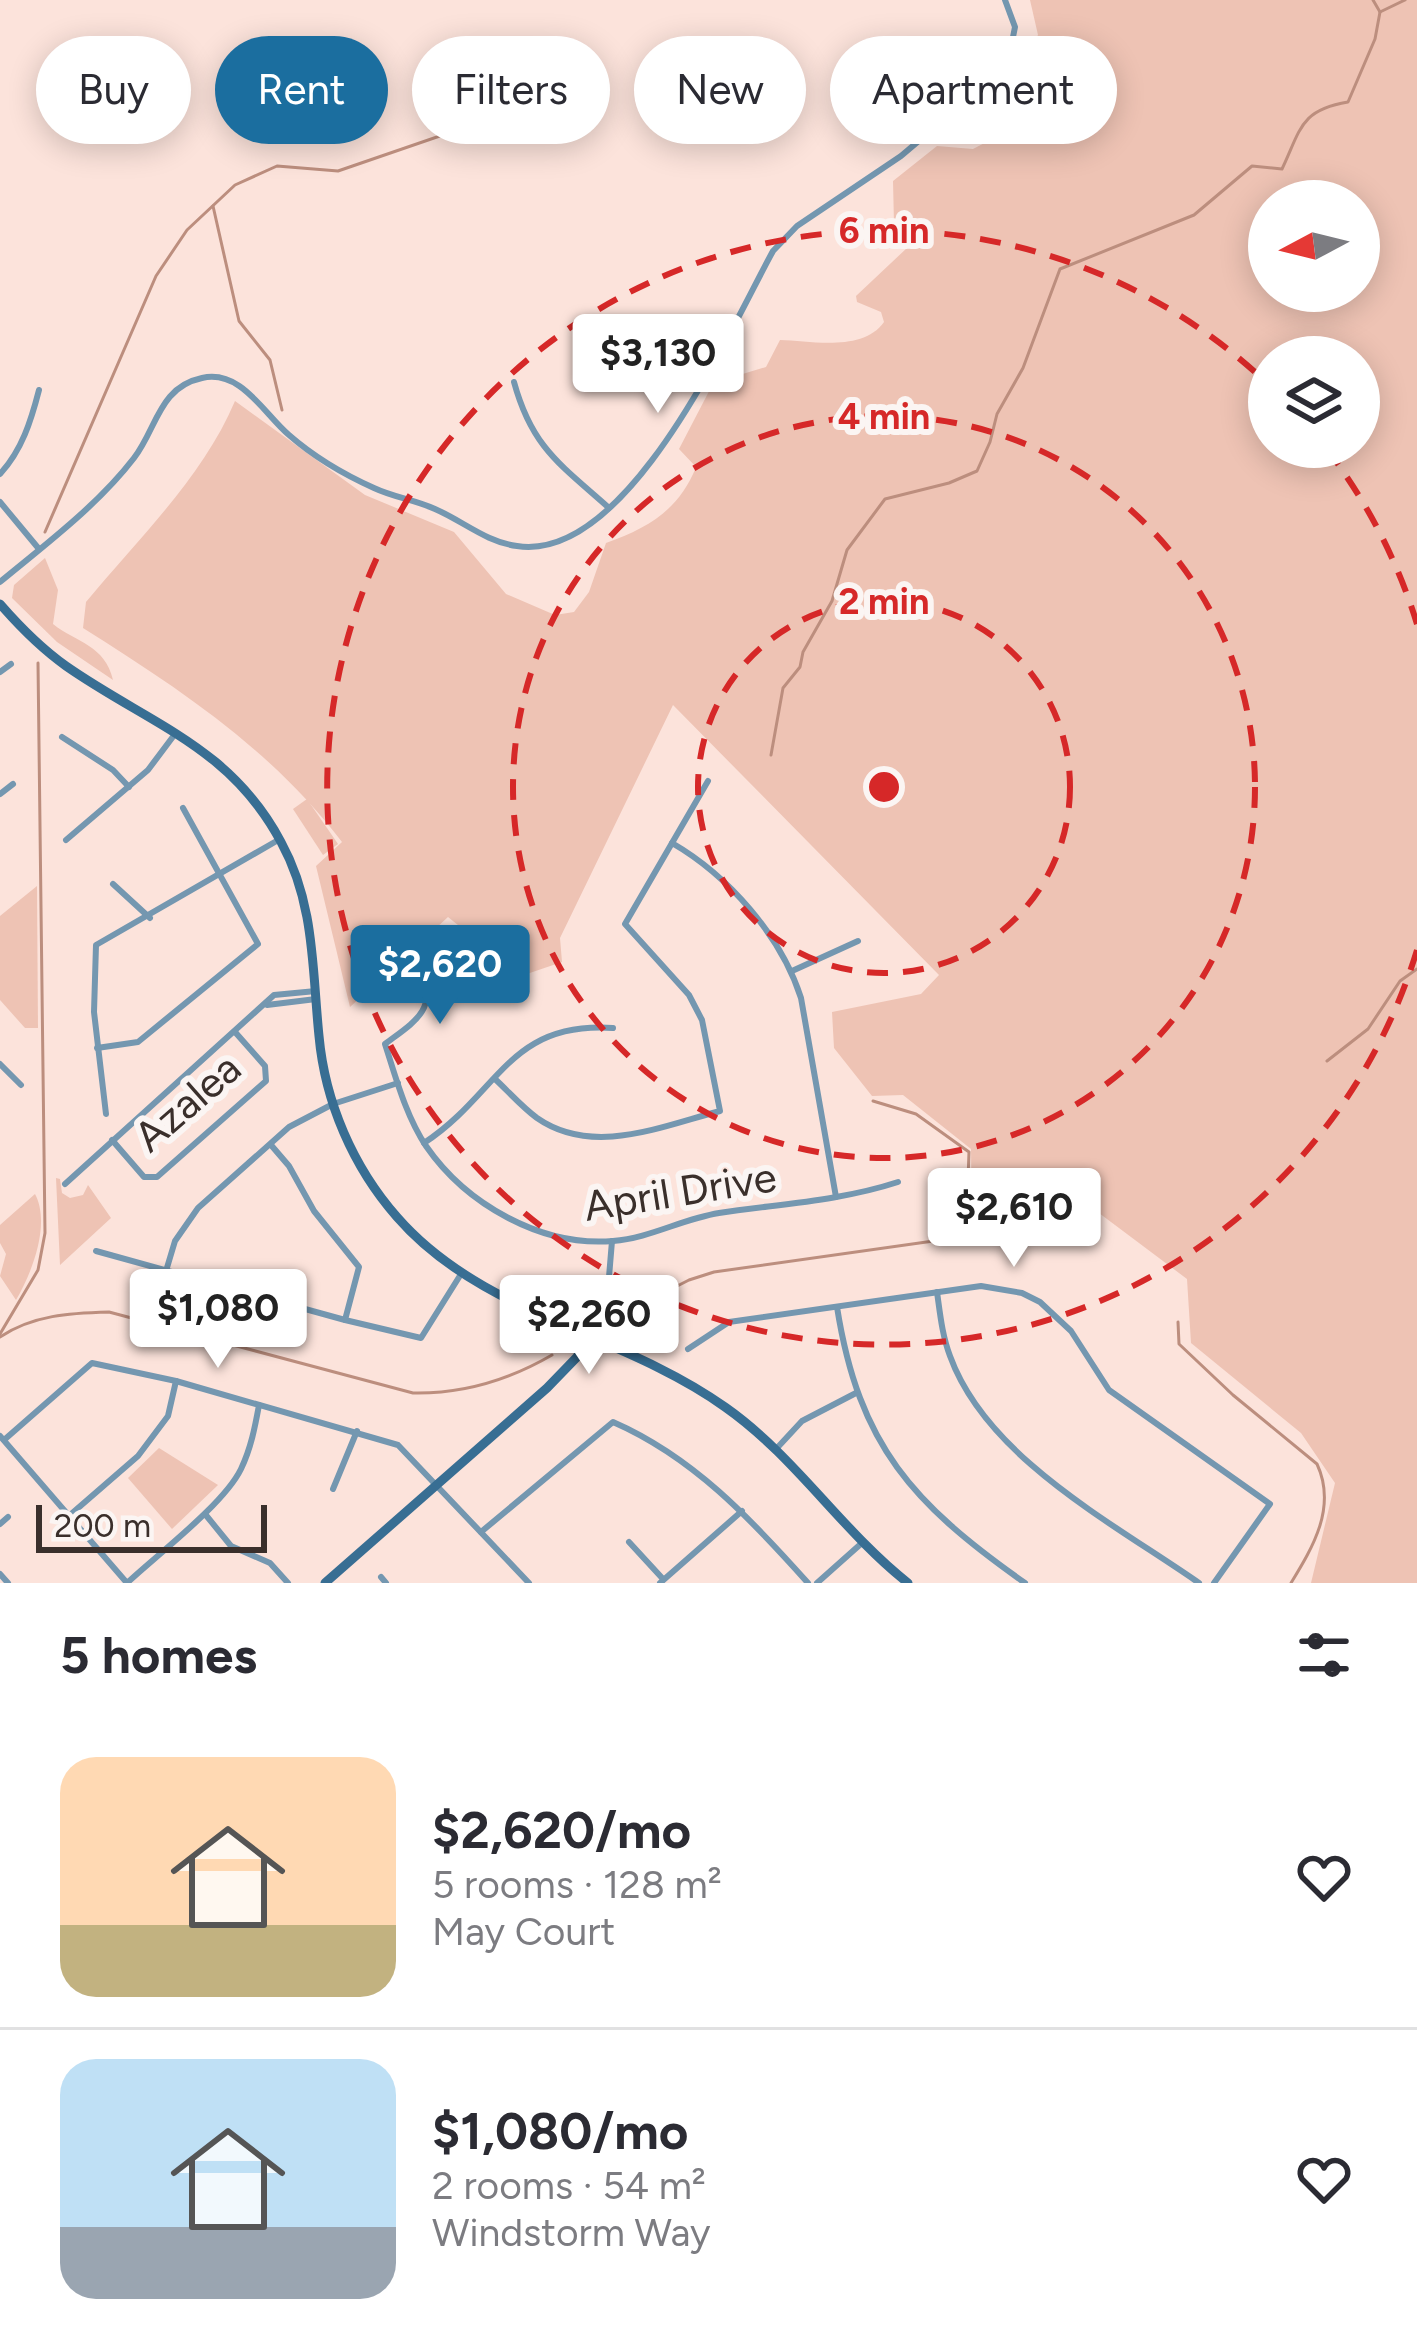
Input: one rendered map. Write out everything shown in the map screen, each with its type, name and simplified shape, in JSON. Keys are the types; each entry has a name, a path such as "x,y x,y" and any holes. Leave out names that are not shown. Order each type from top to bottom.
{"street":[{"path":"0,581 134,459 163,403 180,385 205,376 235,383 288,434 323,459 375,489 458,519 485,538 520,547 557,543 591,527 668,441 773,250 797,226 902,156 999,73 1015,27 1005,0"},
{"path":"514,382 523,416 540,445 609,508"},
{"path":"0,474 14,458 32,421 40,390"},
{"path":"0,502 39,549"},
{"path":"0,604 64,664 177,731 240,782 280,839 308,913 322,1060 333,1104 352,1151 383,1201 417,1239 461,1274 703,1392 777,1448 863,1542 908,1583"},
{"path":"0,672 10,664"},
{"path":"66,839 129,787 177,731"},
{"path":"62,737 113,770 129,787"},
{"path":"495,1079 536,1117 576,1136 623,1136 720,1111 702,1020 681,985 625,924 708,781"},
{"path":"0,794 13,784"},
{"path":"97,1048 138,1042 258,944 183,808"},
{"path":"106,1114 97,1048 96,946 280,839"},
{"path":"673,843 716,873 759,922 792,971 802,998 836,1197"},
{"path":"113,884 149,918"},
{"path":"792,971 858,940"},
{"path":"166,1271 184,1224 270,1144 305,1117 398,1083 386,1044 424,1012 428,987 421,974"},
{"name":"Azalea","path":"64,1184 267,1005 316,995"},
{"path":"424,1144 452,1124 516,1055 558,1030 613,1028"},
{"name":"Azalea","path":"112,1140 150,1179 219,1122 268,1077 265,1066 236,1032"},
{"path":"0,1064 20,1084"},
{"name":"April Drive","path":"398,1083 424,1144 466,1190 514,1221 578,1241 646,1236 713,1214 836,1197 898,1182"},
{"path":"270,1144 358,1267 345,1320"},
{"path":"325,1583 578,1357 608,1289 612,1241"},
{"path":"96,1251 421,1338 461,1274"},
{"path":"688,1349 729,1322 937,1292 1000,1288 1040,1302 1071,1330 1108,1390 1270,1504 1214,1583"},
{"path":"937,1292 949,1355 993,1430 1036,1468 1199,1583"},
{"path":"837,1307 856,1394 905,1481 946,1525 1024,1583"},
{"path":"259,1405 254,1435 239,1473 127,1583 2,1438 92,1363 176,1381 398,1445 529,1583"},
{"path":"70,1515 138,1456 168,1416 176,1381"},
{"path":"777,1448 816,1412 856,1394"},
{"path":"481,1532 613,1422 684,1461 742,1511 808,1583"},
{"path":"333,1489 357,1431"},
{"path":"628,1542 662,1582 742,1511"},
{"path":"204,1512 231,1546 270,1563 288,1583"},
{"path":"0,1524 8,1516"},
{"path":"817,1583 863,1542"}],"shaded area":[{"path":"1030,0 1417,0 1417,1583 1311,1583 1335,1483 1301,1433 1191,1343 1187,1279 1055,1180 989,1225 972,1227 971,1149 903,1095 872,1096 834,1048 832,1012 921,994 939,975 673,705 560,938 562,962 521,976 448,917 350,1007 316,866 342,842 285,778 223,723 83,628 86,602 188,481 235,401 365,495 454,532 506,594 555,615 574,612 589,592 606,543 660,516 689,482 696,467 679,449 718,374 736,376 766,367 780,340 850,341 863,338 884,322 881,312 857,302 856,296 908,247 894,224 893,181 937,146 1117,144 1117,36 1037,36"},
{"path":"45,558 58,590 53,624 97,652 113,680 57,642 12,598 14,585"},
{"path":"307,799 338,844 323,855 293,809"},
{"path":"37,886 38,1028 25,1028 0,1000 0,916"},
{"path":"56,1178 62,1193 70,1198 83,1195 88,1185 111,1218 60,1265"},
{"path":"35,1194 40,1234 16,1300 0,1276 6,1254 0,1243 0,1225"},
{"path":"159,1448 218,1485 172,1529 128,1478"}],"waterway":[{"path":"771,755 783,688 800,667 803,652 832,601 847,550 885,499 977,471 1060,269 1194,215 1252,166 1282,169 1311,116 1348,102 1375,39 1380,12 1373,0"},
{"path":"1380,12 1405,0"},
{"path":"45,532 156,276 187,230 235,185 277,166 338,171 417,144"},
{"path":"213,206 239,321 270,360 282,410"},
{"path":"0,1334 38,1270 45,1233 38,663"},
{"path":"1327,1061 1368,1029 1400,981 1417,969"},
{"path":"873,1101 916,1114 969,1152 967,1208 952,1228"},
{"path":"638,1306 714,1272 983,1234 1057,1198"},
{"path":"0,1337 39,1320 109,1312 413,1393 485,1384 552,1355"},
{"path":"1178,1322 1179,1344 1317,1464 1324,1496 1320,1526 1291,1583"}]}
